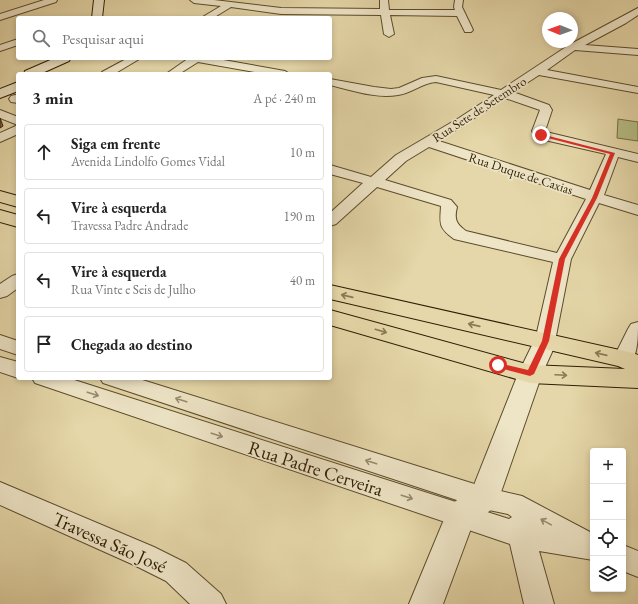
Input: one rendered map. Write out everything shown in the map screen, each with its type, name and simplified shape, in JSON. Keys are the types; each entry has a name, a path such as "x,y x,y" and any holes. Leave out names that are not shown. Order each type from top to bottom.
{"main road":[{"path":"98,9 110,8"},
{"path":"34,72 61,60"},
{"path":"46,72 73,60"},
{"path":"0,88 16,80"},
{"path":"0,95 16,95"},
{"path":"0,107 16,96"},
{"path":"0,196 16,201"},
{"path":"0,216 16,221"},
{"path":"332,292 631,362"},
{"path":"332,318 530,374 638,379"},
{"path":"426,604 461,515 484,498 530,374 545,341"}],"street":[{"path":"0,17 53,0"},
{"path":"194,0 281,11 461,13"},
{"path":"384,0 389,34"},
{"path":"459,0 458,7 468,30"},
{"path":"210,16 229,5"},
{"path":"275,16 281,11"},
{"name":"Rua Sete de Setembro","path":"578,44 623,21 638,11"},
{"path":"16,12 31,16"},
{"path":"623,21 638,22"},
{"path":"0,48 16,43"},
{"path":"578,47 638,52"},
{"name":"Rua Sete de Setembro","path":"332,219 401,158 463,121 497,93 537,71 572,48"},
{"path":"110,72 132,60"},
{"path":"176,72 193,60"},
{"path":"207,60 274,72"},
{"path":"537,71 638,90"},
{"path":"335,83 396,92 404,90 424,79 436,79 530,100 545,108 538,131 541,135 638,158"},
{"path":"0,114 16,120"},
{"path":"0,138 16,130"},
{"name":"Rua Duque de Caxias","path":"428,142 595,198 638,210"},
{"path":"545,341 562,259 595,198 613,153"},
{"path":"332,169 345,172 374,183 441,201 449,207 446,215 446,221 455,232 460,235 562,259"},
{"path":"0,292 16,281"},
{"path":"631,362 638,329"},
{"path":"0,342 16,347"},
{"path":"0,364 16,369"},
{"name":"Rua Padre Cerveira","path":"49,380 522,536 590,547"},
{"name":"Rua Padre Cerveira","path":"117,380 484,498 513,504 590,546"},
{"name":"Travessa São José","path":"0,493 144,556 176,572 211,604"},
{"path":"513,504 539,604"},
{"path":"626,559 638,564"}],"green space":[{"path":"618,119 638,122 638,141 617,138"}],"route":[{"path":"498,365 530,374 545,341 562,259 595,198 613,153 541,135"}]}
